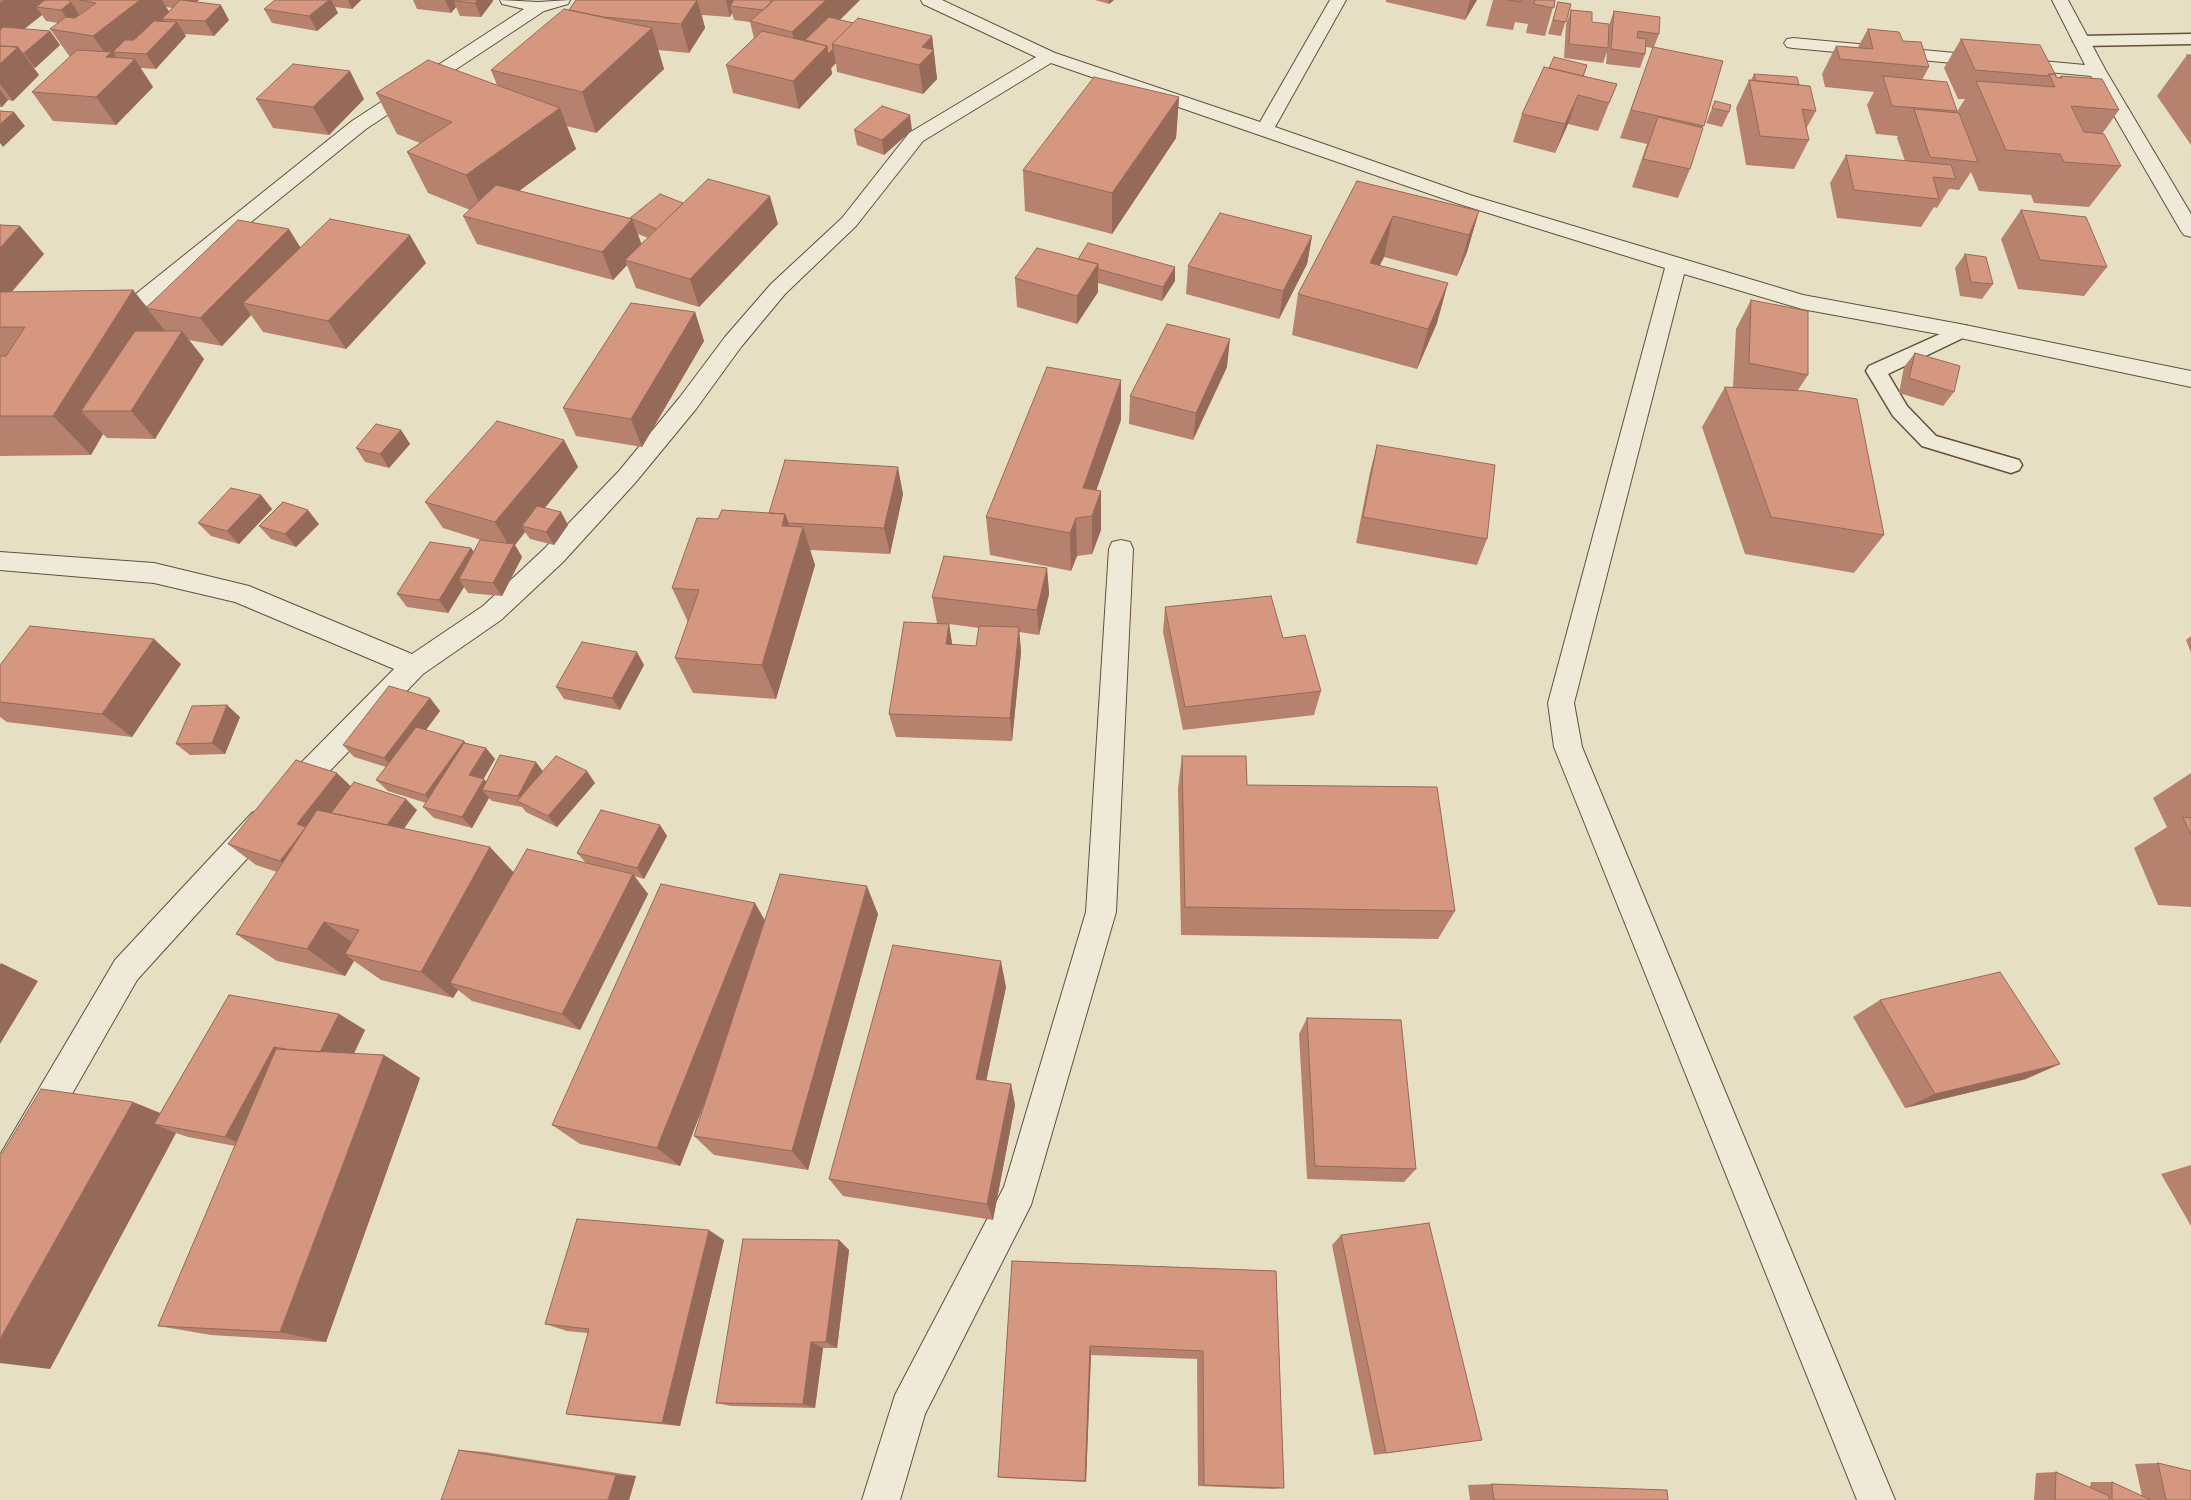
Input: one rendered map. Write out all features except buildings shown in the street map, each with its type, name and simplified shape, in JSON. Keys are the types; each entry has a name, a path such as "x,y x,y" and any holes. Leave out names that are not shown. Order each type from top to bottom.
{"street":[{"path":"508,0 538,7"},
{"path":"94,317 129,310 359,125 538,7 562,0"},
{"path":"929,0 1048,57 1463,199 1676,265 1802,302 1960,331 2191,379"},
{"path":"1264,130 1338,0"},
{"path":"2060,0 2097,71 2191,232"},
{"path":"1793,43 2097,71"},
{"path":"0,1187 126,970 258,826 414,666 492,613 554,555 627,477 688,403 733,342 778,289 849,222 916,137 1048,57"},
{"path":"1676,265 1561,703 1568,747 1876,1500"},
{"path":"881,1500 908,1408 1019,1193 1100,912 1121,549"},
{"path":"0,560 154,573 240,593 414,666"}],"lane":[{"path":"2081,41 2191,39"},
{"path":"1960,331 1876,371 1900,411 1929,441 2011,465"}]}
